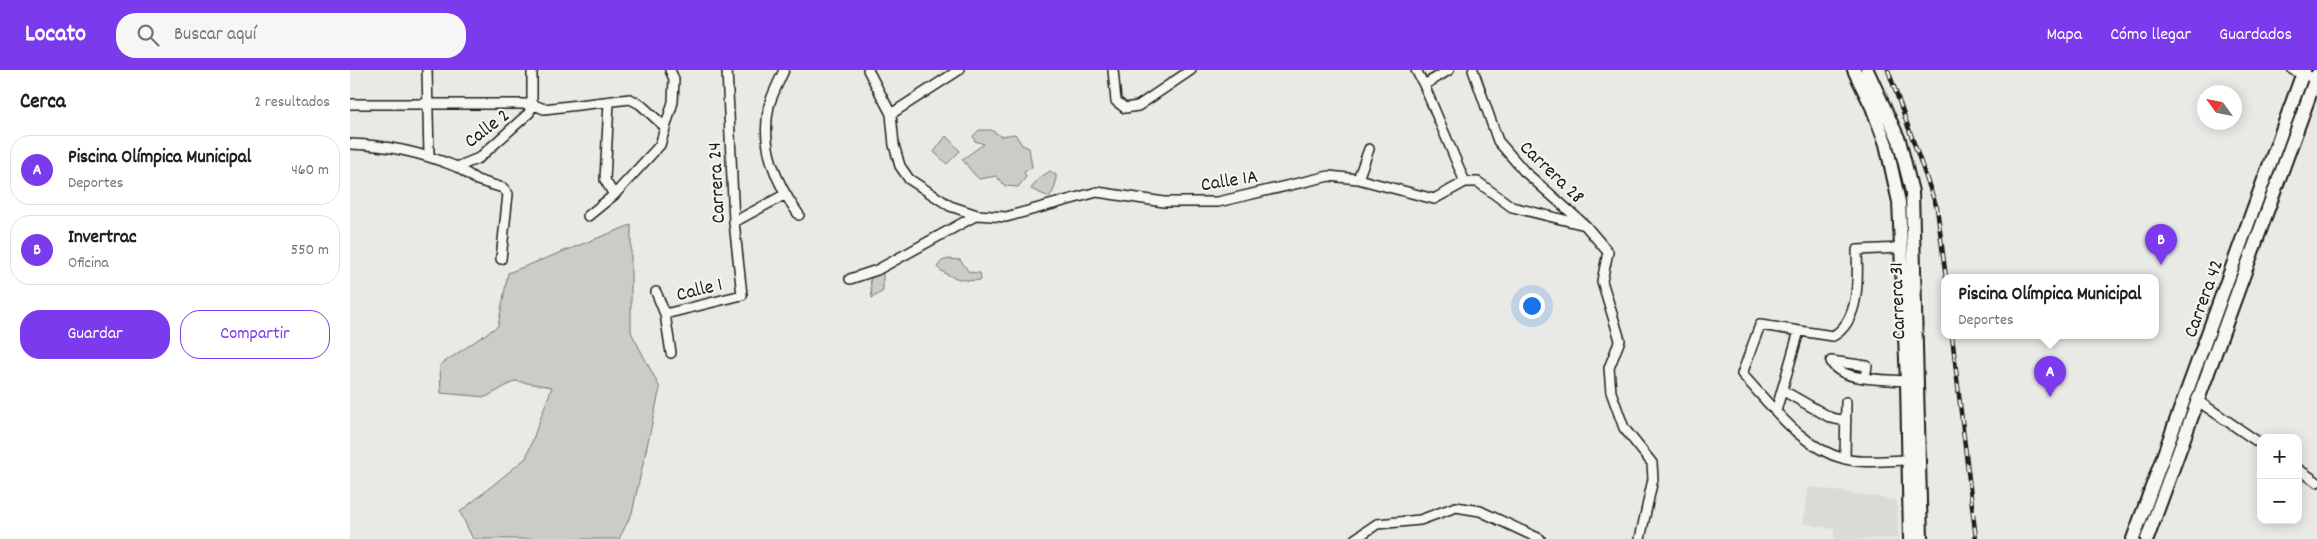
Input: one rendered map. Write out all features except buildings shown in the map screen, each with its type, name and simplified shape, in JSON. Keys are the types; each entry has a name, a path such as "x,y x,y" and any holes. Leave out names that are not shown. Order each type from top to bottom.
{"highway":[{"name":"Carrera 31","path":"1854,70 1879,126 1896,182 1907,381 1910,539"},
{"name":"Carrera 31","path":"1868,70 1899,140 1912,192 1921,539"},
{"name":"Carrera 42","path":"2133,539 2300,71"},
{"name":"Carrera 42","path":"2147,539 2316,77"}],"street":[{"path":"427,70 426,103 429,156"},
{"path":"350,104 532,104 532,70"},
{"path":"588,216 614,195 660,145 674,102 674,79 670,70"},
{"name":"Carrera 24","path":"727,70 734,222 742,295"},
{"path":"784,70 770,104 768,155 784,194 799,216"},
{"path":"868,70 891,114 959,70"},
{"path":"1113,70 1116,101 1125,108 1138,106 1191,70"},
{"path":"1416,70 1465,182 1478,182 1512,207 1584,225"},
{"path":"1424,85 1449,70"},
{"name":"Carrera 28","path":"1473,70 1498,140 1524,171 1584,225 1608,252 1602,281 1620,340 1608,368 1611,392 1624,428 1652,463 1653,480 1640,539"},
{"path":"2300,71 2316,77"},
{"name":"Calle 2","path":"350,144 371,144 429,156 457,167 479,158 523,122 530,114 532,104 544,109 634,101 640,104 665,127"},
{"path":"609,102 605,180 614,195"},
{"name":"Calle 1A","path":"891,114 894,145 900,166 909,179 950,206 977,215 1006,217 1097,192 1164,202 1218,202 1329,176 1358,179 1434,199 1465,182"},
{"path":"1358,179 1369,149"},
{"path":"457,167 477,180 503,188 508,194 501,259"},
{"path":"734,222 784,194"},
{"path":"850,279 877,270 977,215"},
{"path":"1901,248 1857,250 1857,274 1852,313 1840,332 1833,336 1760,326 1742,374 1796,431 1822,451 1857,461 1908,460"},
{"name":"Calle 1","path":"656,292 665,314 671,353"},
{"name":"Calle 1","path":"665,314 742,295"},
{"path":"1776,411 1798,331"},
{"path":"1866,378 1867,366 1831,361 1832,366 1850,376 1866,378 1907,381"},
{"path":"1782,390 1831,418 1846,421"},
{"path":"2198,401 2257,441"},
{"path":"1845,459 1846,402"},
{"path":"2302,473 2317,482"},
{"path":"1355,539 1376,524 1420,520 1456,507 1480,510 1540,539"}],"shaded area":[{"path":"979,130 991,130 1001,136 1015,134 1022,145 1029,148 1032,167 1024,172 1026,177 1018,187 1005,186 996,176 979,179 962,159 984,144 975,141 973,136"},
{"path":"946,136 960,151 947,164 934,152"},
{"path":"1050,171 1056,175 1056,178 1054,189 1049,197 1031,189 1038,179"},
{"path":"631,225 631,332 660,388 632,513 619,539 473,539 460,512 526,458 552,387 515,381 486,397 441,393 440,365 498,326 508,273"},
{"path":"949,259 960,260 969,272 980,273 981,280 957,278 946,274 937,267 942,261"},
{"path":"883,271 883,291 872,298 870,276"},
{"path":"1809,487 1897,500 1898,539 1834,539 1834,529 1803,523"}],"railway":[{"path":"1888,70 1937,208 1945,274"},
{"path":"1952,339 1976,539"}],"place":[{"name":"Invertrac","path":"2161,265"},
{"name":"Piscina Olímpica Municipal","path":"2050,397"}]}
